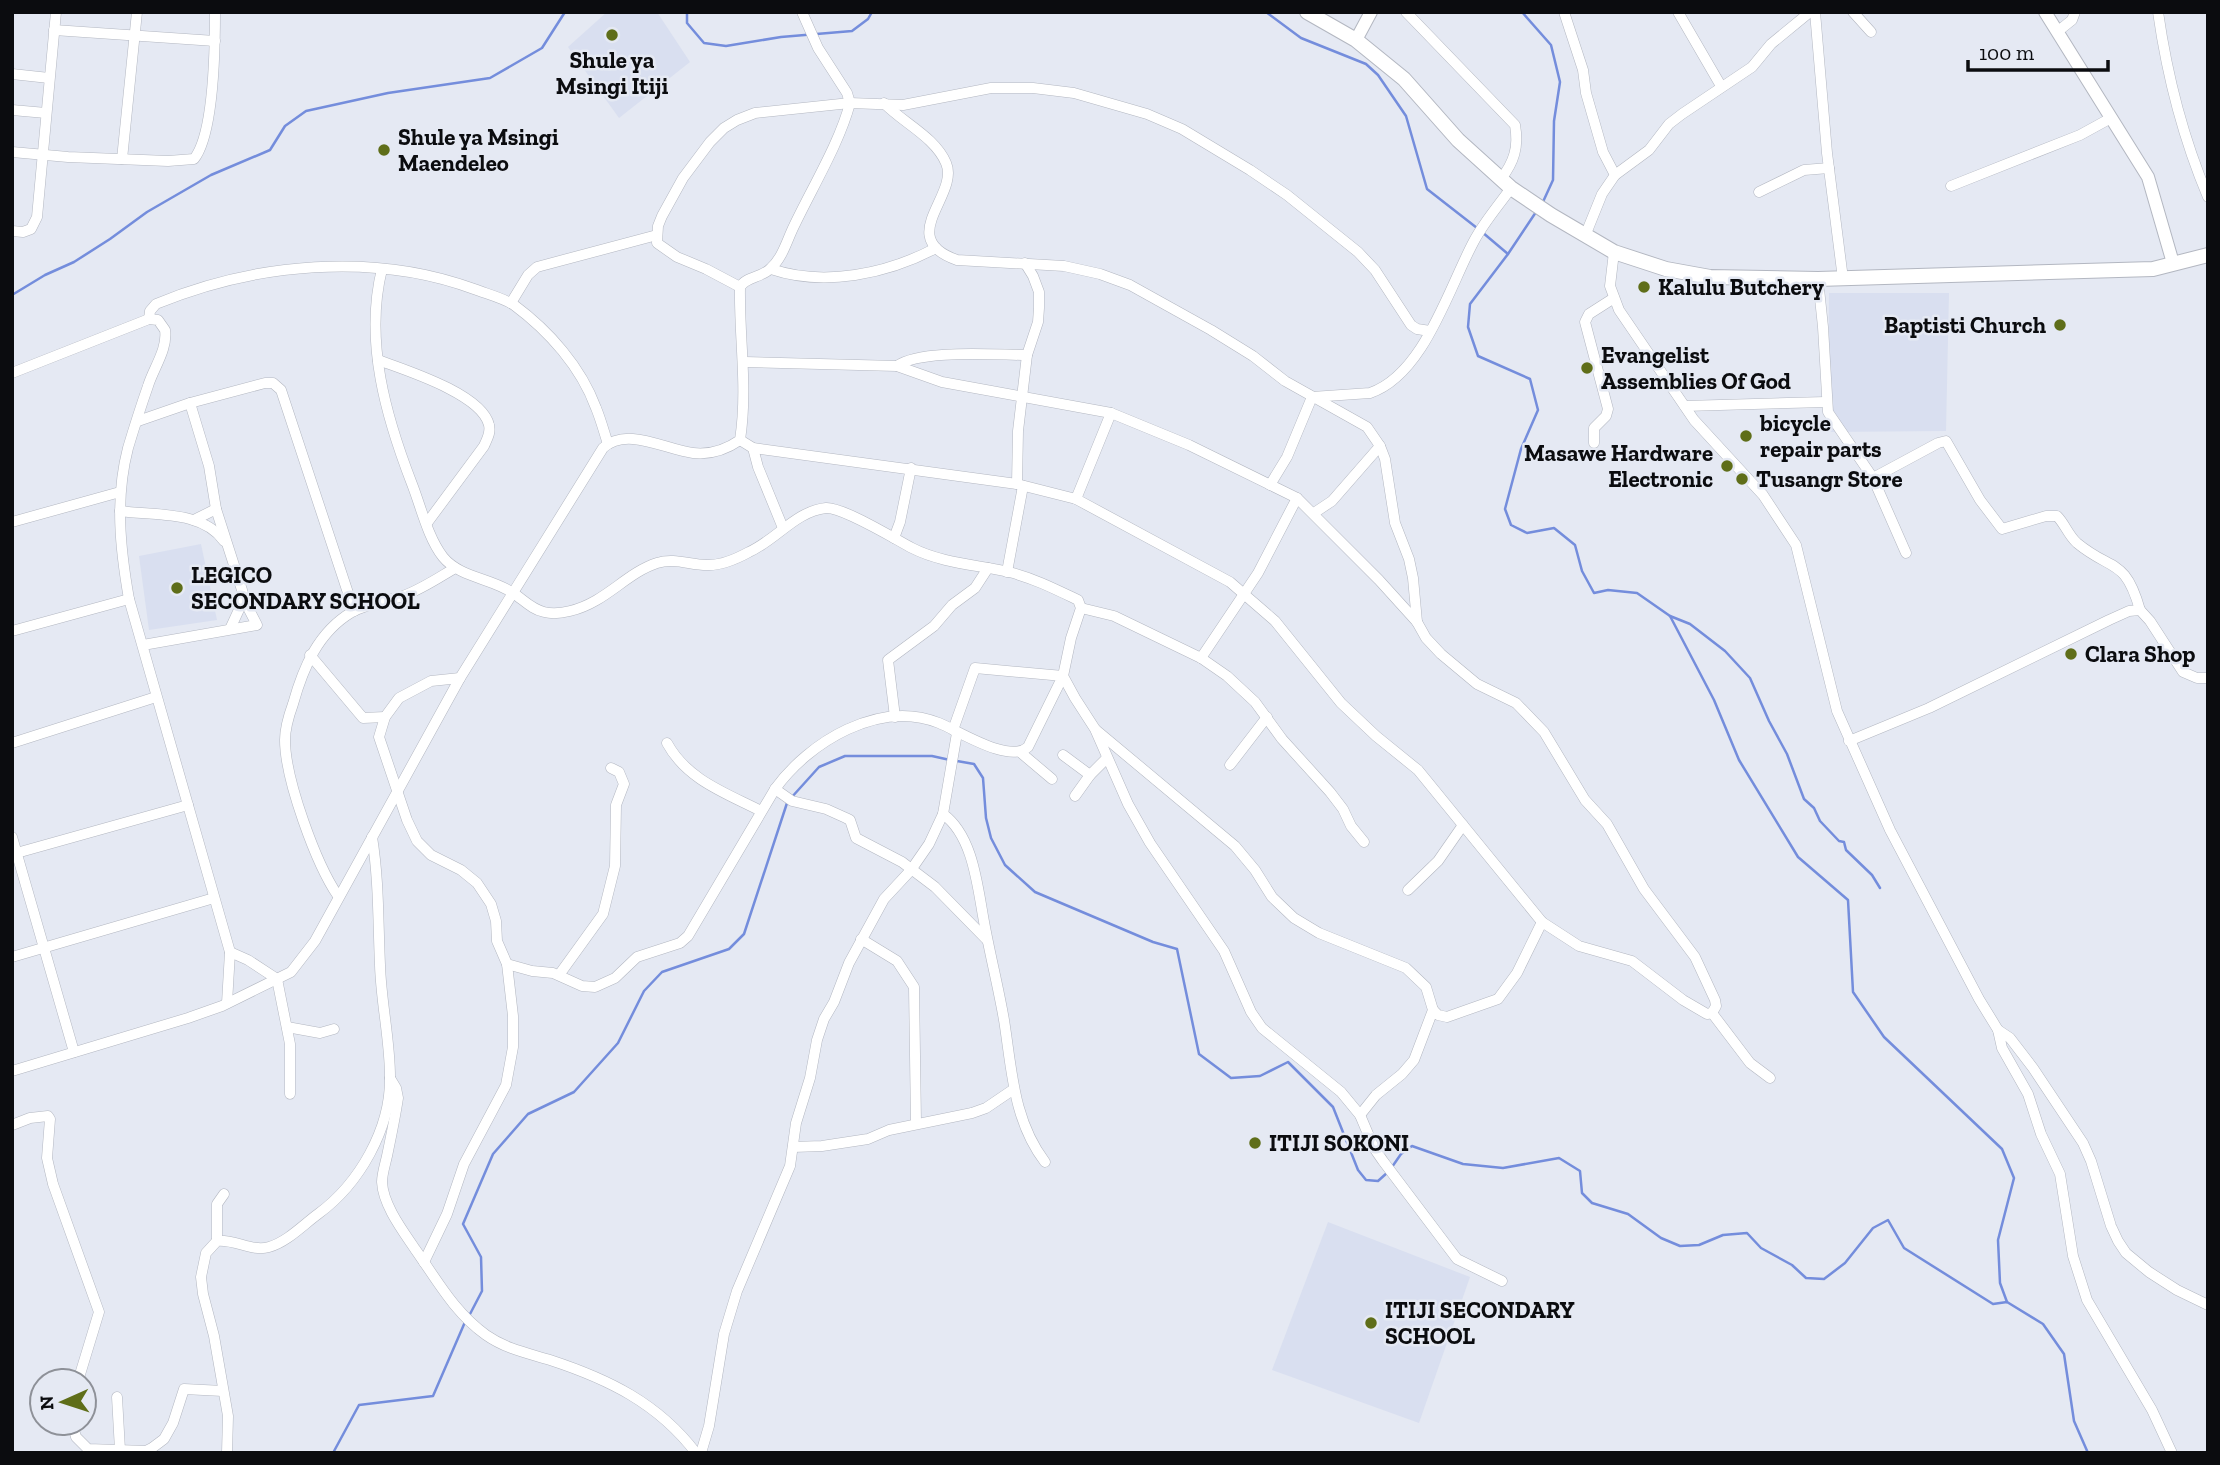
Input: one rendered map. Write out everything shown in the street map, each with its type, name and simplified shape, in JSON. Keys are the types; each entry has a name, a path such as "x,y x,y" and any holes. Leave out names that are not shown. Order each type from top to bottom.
{"main road":[{"path":"1307,12 1356,40 1404,79 1431,112 1506,183 1551,215 1614,252 1666,269 1710,277 1843,279 2153,269 2208,256"}],"street":[{"path":"12,231 23,232 31,229 37,217 56,12"},
{"path":"122,159 137,12"},
{"path":"12,152 122,159 194,159 199,153 205,131 214,69 215,12"},
{"path":"1356,40 1371,12"},
{"path":"1312,397 1352,395 1379,390 1402,374 1430,331 1506,183 1515,157 1515,125 1406,12"},
{"path":"1564,12 1583,70 1586,93 1604,152 1615,175"},
{"path":"1678,12 1721,86"},
{"path":"1585,236 1602,194 1615,175 1649,150 1669,124 1752,67 1771,44 1812,12"},
{"path":"1812,12 1843,279"},
{"path":"1853,12 1871,32"},
{"path":"2045,12 2148,177 2173,263"},
{"path":"2057,32 2071,20 2075,12"},
{"path":"2158,12 2179,113 2208,197"},
{"path":"740,440 744,420 745,362 740,287 745,281 771,269 783,252 849,103 847,93 817,48 802,13"},
{"path":"54,30 215,41"},
{"path":"12,74 49,78"},
{"path":"740,287 663,249 657,243 662,216 683,178 724,128 755,113 849,103 903,105 991,88 1033,88 1074,93 1147,114 1182,129 1214,148 1287,195 1358,252 1375,270 1411,325 1430,331"},
{"path":"884,103 938,149 947,164 949,174 946,186 936,204 929,234 943,255 957,260 1064,266 1101,274 1130,285 1211,330 1312,397 1367,427 1380,446 1390,481 1398,535 1409,559 1413,578 1417,622"},
{"path":"12,110 46,113"},
{"path":"1951,186 2080,135 2111,118"},
{"path":"1759,192 1804,170 1829,168"},
{"path":"512,303 528,275 537,267 657,235"},
{"path":"771,269 801,277 848,275 887,269 909,262 936,248"},
{"path":"1614,252 1610,286 1619,310 1705,434 1763,495 1796,545 1829,685 1849,741 1915,880 1998,1030 2002,1048 2028,1094 2041,1134 2060,1174 2073,1256 2087,1300 2157,1419 2172,1453"},
{"path":"1007,572 1020,485 1016,459 1027,355 1040,308 1036,284 1024,263"},
{"path":"149,319 150,311 156,304 241,278 315,267 382,268 436,276 512,303 539,327 576,368 597,408 608,444"},
{"path":"382,268 374,314 378,360 396,440 427,523 443,557 455,568 512,592 543,612 570,611 595,603 654,564 673,560 704,565 717,564 770,541 783,528 805,514 831,508 915,550 1040,582 1078,600 1081,608 1063,676 1028,747 1020,752"},
{"path":"1818,279 1828,412 1873,478 1906,553"},
{"path":"1594,443 1594,428 1606,416 1608,409 1585,323 1589,314 1614,298"},
{"path":"12,373 149,319 158,320 163,325 166,336 129,446 120,492 121,548 129,598 230,952 227,1003"},
{"path":"897,366 912,359 954,355 1027,355"},
{"path":"378,360 445,386 481,411 489,424 489,435 484,446 427,523"},
{"path":"745,362 897,366 942,382 1111,413 1177,440 1297,498 1417,622 1426,638 1448,661 1477,684 1516,703 1544,732 1585,800 1607,824 1644,890 1695,957 1715,1000 1712,1013"},
{"path":"138,421 190,403 274,383 281,390 354,611"},
{"path":"1270,485 1287,457 1312,397"},
{"path":"1685,406 1826,402"},
{"path":"143,645 257,625 243,598 216,509 209,466 190,403"},
{"path":"1076,499 1111,413"},
{"path":"12,1071 188,1018 227,1003 291,972 329,917 338,896 460,678 608,444 616,440 632,439 693,453 705,453 723,449 740,440"},
{"path":"740,440 753,448 1020,485 1076,499 1230,582 1275,621 1341,703 1418,770 1542,922 1580,946 1632,961 1682,1000 1707,1014 1712,1013"},
{"path":"1873,478 1938,443 1947,441 1980,500 2002,529 2040,517 2057,516 2070,536 2079,544 2120,568 2134,590 2140,610 2183,672 2196,678 2208,678"},
{"path":"1314,513 1339,494 1380,446"},
{"path":"753,448 783,528"},
{"path":"894,538 911,468"},
{"path":"12,522 120,492"},
{"path":"1201,658 1264,562 1297,498"},
{"path":"194,520 216,509"},
{"path":"120,511 194,520 215,529 229,547"},
{"path":"338,896 321,867 293,783 285,739 291,708 310,656 326,635 354,611 406,595 455,568"},
{"path":"895,717 888,660 934,626 952,605 975,588 988,568"},
{"path":"12,631 129,598"},
{"path":"230,629 243,598"},
{"path":"1081,608 1114,616 1201,658 1227,676 1267,717 1282,739 1337,801 1350,826 1364,842"},
{"path":"1849,741 1929,708 2109,620 2129,611 2140,610"},
{"path":"310,656 363,718 385,717"},
{"path":"390,1078 398,1098 383,1173 383,1192 424,1262 460,1313 487,1336 514,1350 598,1378 638,1398 699,1453 709,1426 724,1334 737,1291 790,1166 796,1123 810,1078 817,1040 861,939 884,899 911,870 929,844 943,814 955,732 975,668 1063,676"},
{"path":"1063,676 1095,729 1106,759 1150,843 1224,951 1251,1012 1262,1028 1288,1051 1333,1083 1360,1115 1374,1148 1383,1161 1457,1259 1503,1281"},
{"path":"424,1262 447,1214 458,1176 469,1151 506,1085 512,1061 514,1032 507,964 497,941 496,921 491,904 477,883 461,870 431,855 417,841 397,793 379,737 385,717 399,698 431,681 460,678"},
{"path":"12,743 156,697"},
{"path":"507,964 559,975 582,986 594,987 615,978 637,957 680,943 704,912 761,811 783,795 791,770 819,745 857,726 881,718 895,717 938,722 955,732 1007,751 1020,752 1052,779"},
{"path":"1230,765 1267,717"},
{"path":"1095,729 1235,846 1272,897 1294,918 1319,933 1406,968 1426,987 1433,1010 1438,1015 1447,1017 1498,999 1517,973 1542,922"},
{"path":"667,743 674,757 708,785 761,811"},
{"path":"1063,755 1090,775"},
{"path":"1074,796 1106,759"},
{"path":"559,975 599,921 612,877 615,805 624,784 619,772 611,768"},
{"path":"783,795 850,820 856,838 888,854 911,870 951,902 988,940"},
{"path":"15,853 188,805"},
{"path":"943,814 957,828 971,863 998,985 1014,1089 1029,1138 1045,1162"},
{"path":"1408,890 1438,861 1463,825"},
{"path":"12,837 74,1052"},
{"path":"217,1241 268,1247 287,1237 341,1194 370,1153 383,1120 390,1078 381,998 379,891 372,837"},
{"path":"12,957 214,898"},
{"path":"861,939 897,961 914,987 916,1124"},
{"path":"230,952 277,979 288,1027 290,1094"},
{"path":"1360,1115 1376,1095 1408,1068 1425,1035 1433,1010"},
{"path":"1712,1013 1751,1063 1770,1078"},
{"path":"288,1027 320,1033 334,1029"},
{"path":"1998,1030 2010,1038 2033,1068 2083,1143 2098,1180 2110,1226 2122,1247 2137,1263 2163,1281 2208,1305"},
{"path":"793,1147 868,1139 889,1130 972,1113 986,1108 1014,1089"},
{"path":"12,1125 43,1116 50,1119 47,1158 53,1184 99,1311 82,1367"},
{"path":"224,1194 217,1204 217,1241 206,1253 201,1277 230,1424 227,1453"},
{"path":"76,1437 88,1449 146,1451 164,1439 173,1423 184,1389 223,1391"},
{"path":"117,1397 120,1450"}],"shaded area":[{"path":"607,12 657,12 690,62 619,118 568,47"},
{"path":"1829,293 1949,293 1946,431 1828,432"},
{"name":"LEGICO SECONDARY SCHOOL","path":"201,544 217,620 149,630 139,556"},
{"name":"ITIJI SECONDARY SCHOOL","path":"1328,1222 1470,1277 1419,1423 1272,1370"}],"waterway":[{"path":"12,295 45,275 74,262 147,212 211,175 270,150 285,126 306,111 388,93 490,78 542,48 565,12"},
{"path":"687,12 687,23 704,43 726,46 781,37 852,31 868,19 872,12"},
{"path":"1266,12 1301,38 1366,64 1378,75 1406,116 1427,189 1477,228"},
{"path":"1522,12 1551,45 1560,82 1554,121 1553,180 1542,204"},
{"path":"1536,212 1470,304 1468,327 1478,356 1530,379 1538,410 1521,449 1505,509 1511,525 1527,533 1554,528 1575,545 1582,571 1594,593 1608,590 1637,593 1670,616 1714,700 1739,760 1798,857 1848,900 1853,992 1884,1037 2002,1149 2014,1178 1998,1240 2000,1283 2007,1302"},
{"path":"1482,232 1508,254"},
{"path":"1670,616 1690,624 1725,651 1750,678 1787,754 1804,799 1814,808 1820,821 1839,841 1844,842 1846,850 1872,875 1880,888"},
{"path":"791,798 819,767 845,756 932,756 950,760"},
{"path":"957,761 974,764 983,778 986,818 991,838 1005,865 1035,892 1153,942 1177,949 1199,1054 1231,1078 1260,1076 1288,1062 1333,1107 1358,1170 1366,1180 1378,1181 1388,1172"},
{"path":"469,1316 482,1291 481,1257 463,1224 493,1154 528,1114 574,1092 618,1043 644,991 662,972 729,949 744,934 787,803"},
{"path":"1392,1167 1401,1154 1412,1146 1463,1164 1503,1168 1559,1158 1580,1171 1582,1193 1592,1203 1628,1214 1661,1238 1680,1246 1699,1245 1723,1235 1747,1233 1761,1248 1792,1265 1806,1278 1824,1279 1845,1263 1873,1228 1888,1220 1904,1248 1993,1304 2007,1302 2043,1324 2064,1354 2074,1421 2088,1453"},
{"path":"333,1453 359,1405 433,1396 465,1322"}],"place":[{"name":"Shule ya Msingi Itiji","path":"612,35"},
{"name":"Shule ya Msingi Maendeleo","path":"384,150"},
{"name":"Kalulu Butchery","path":"1644,287"},
{"name":"Baptisti Church","path":"2060,325"},
{"name":"Evangelist Assemblies Of God","path":"1587,368"},
{"name":"bicycle repair parts","path":"1746,436"},
{"name":"Masawe Hardware Electronic","path":"1727,466"},
{"name":"Tusangr Store","path":"1742,479"},
{"name":"LEGICO SECONDARY SCHOOL","path":"177,588"},
{"name":"Clara Shop","path":"2071,654"},
{"name":"ITIJI SOKONI","path":"1255,1143"},
{"name":"ITIJI SECONDARY SCHOOL","path":"1371,1323"}]}
